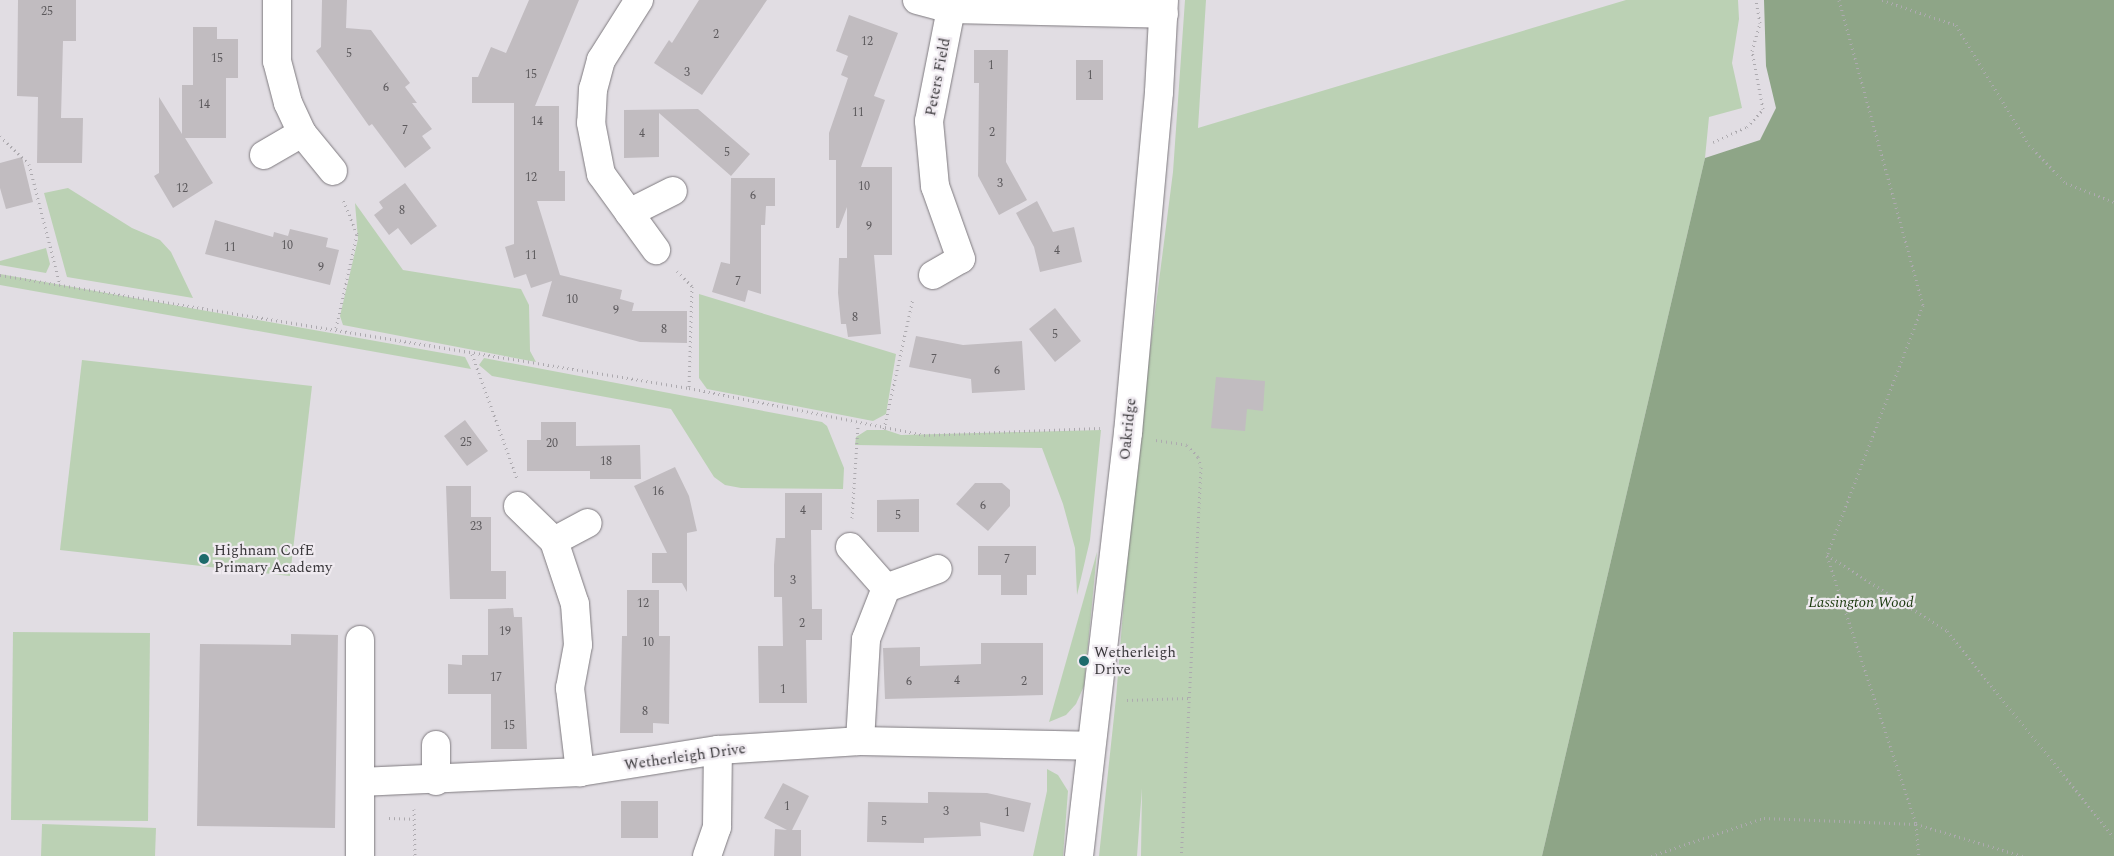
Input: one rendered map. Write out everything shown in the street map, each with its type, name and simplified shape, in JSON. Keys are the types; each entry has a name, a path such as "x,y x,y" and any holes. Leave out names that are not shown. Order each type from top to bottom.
{"street":[{"path":"277,0 277,61 288,103 302,132 333,171"},
{"path":"639,0 601,60 593,89 592,114 601,174 656,250"},
{"path":"917,0 951,10 1164,7"},
{"name":"Oakridge","path":"1079,856 1095,701 1128,433 1164,7"},
{"name":"Peters Field","path":"933,275 961,259 935,186 929,121 951,10"},
{"path":"264,155 302,132"},
{"path":"629,213 673,192"},
{"path":"518,506 554,542 575,604 578,645 570,688 580,772"},
{"path":"554,542 588,523"},
{"path":"850,547 886,588"},
{"path":"860,741 866,639 886,588 938,569"},
{"path":"360,640 360,856"},
{"name":"Wetherleigh Drive","path":"360,782 425,781 580,772 718,750 860,741 1090,746"},
{"path":"425,781 436,745"},
{"path":"707,856 718,827 718,750"}],"path":[{"path":"1714,142 1747,127 1763,109 1752,51 1760,23 1756,0"},
{"path":"1839,0 1923,305 1827,555 1916,824 1919,856"},
{"path":"1882,0 1956,25 2029,146 2066,183 2114,202"},
{"path":"0,136 29,164 60,284"},
{"path":"333,171 357,234 336,328"},
{"path":"656,250 692,286 689,388"},
{"path":"0,275 336,328 472,354 689,388 924,436 1111,427 1128,433 1187,445 1198,457 1201,467 1196,610 1188,698 1181,856"},
{"path":"884,429 915,289 933,275"},
{"path":"472,354 523,495 518,506"},
{"path":"850,547 858,424"},
{"path":"1827,555 1947,631 2114,837"},
{"path":"1095,701 1188,698"},
{"path":"414,856 425,781"},
{"path":"1651,856 1764,818 1916,824 2023,856"}],"green space":[{"path":"1185,0 1206,0 1198,128 1626,0 1738,0 1739,19 1732,63 1742,108 1709,117 1705,158 1542,856 1141,856 1142,788 1137,856 1099,856 1116,698 1134,476 1173,172"},
{"name":"Lassington Wood","path":"1764,0 2114,0 2114,856 1542,856 1705,158 1760,140 1776,108 1766,66"},
{"path":"68,188 132,228 160,240 171,252 193,298 67,277 44,193"},
{"path":"355,203 403,270 521,289 529,305 530,351 536,362 343,325 340,316 358,239"},
{"path":"46,248 50,264 46,273 0,265 0,261"},
{"path":"0,274 465,357 471,369 0,285"},
{"path":"699,294 896,354 886,414 873,421 707,389 699,378"},
{"path":"484,358 822,422 827,426 844,468 843,489 741,488 725,485 714,477 671,409 492,376 479,365"},
{"path":"82,360 312,386 290,576 60,550"},
{"path":"867,430 886,430 901,435 1101,430 1090,540 1077,595 1075,548 1063,504 1042,448 855,445 856,437"},
{"path":"1097,552 1084,686 1076,704 1066,715 1049,722"},
{"path":"13,632 150,633 148,821 11,820"},
{"path":"1047,769 1058,775 1068,791 1063,856 1033,856 1047,791"},
{"path":"42,824 156,828 155,856 41,856"}],"building":[{"path":"18,0 76,0 76,41 63,41 61,118 83,118 82,163 37,163 38,97 17,96"},
{"path":"322,0 347,0 346,28 371,30 410,83 405,87 417,103 412,103 432,129 422,136 431,148 405,168 372,124 369,126 316,51 321,47"},
{"path":"529,0 579,0 535,106 559,106 559,171 565,171 565,201 537,201 560,275 622,290 620,299 634,303 632,311 687,311 687,343 640,342 542,316 552,281 531,288 526,274 514,278 505,247 514,244 514,103 472,103 472,77 478,77 491,47 506,53"},
{"path":"699,0 767,0 702,95 654,63 669,40 672,43"},
{"path":"849,15 898,33 874,96 885,100 861,167 892,167 892,255 874,255 881,334 848,337 846,324 841,324 838,293 839,258 847,258 847,207 839,228 836,228 836,160 829,160 829,133 848,78 841,75 848,56 836,51"},
{"path":"193,27 217,27 217,39 238,39 238,78 226,78 226,138 185,138 213,183 173,208 154,176 159,173 159,97 182,134 182,85 193,85"},
{"path":"974,50 1008,50 1006,162 1027,200 999,215 978,176 979,83 974,83"},
{"path":"1076,60 1103,60 1103,100 1076,100"},
{"path":"698,109 750,154 731,176 659,113 659,157 624,158 624,110"},
{"path":"22,157 33,202 6,209 0,188 0,163"},
{"path":"731,178 775,178 775,206 766,206 765,225 761,225 761,294 748,290 745,302 712,292 721,262 730,264"},
{"path":"405,183 437,226 411,245 398,228 389,235 374,215 383,208 379,202"},
{"path":"1037,201 1053,232 1074,227 1082,262 1040,272 1034,247 1016,213"},
{"path":"215,220 273,237 274,232 288,236 290,229 328,238 326,247 339,250 330,285 205,254"},
{"path":"1055,308 1081,341 1055,362 1029,329"},
{"path":"916,336 963,345 1022,341 1025,390 972,393 971,379 909,367"},
{"path":"1216,377 1265,381 1263,411 1247,409 1245,431 1211,428"},
{"path":"465,420 488,451 467,466 444,436"},
{"path":"541,422 576,422 576,446 640,445 641,479 590,479 590,471 527,471 527,440 541,440"},
{"path":"675,467 689,496 697,531 687,533 687,592 682,583 652,583 652,553 667,553 634,486"},
{"path":"975,483 1002,483 1010,490 1010,506 988,531 956,504"},
{"path":"446,486 471,486 471,517 491,517 491,571 506,571 506,599 450,599"},
{"path":"785,493 822,493 822,530 811,530 812,609 822,609 822,640 806,640 807,703 759,703 758,646 783,646 782,597 774,597 774,565 776,538 785,538"},
{"path":"919,499 919,532 877,532 877,500"},
{"path":"978,546 1036,546 1036,575 1027,575 1027,595 1001,595 1001,575 978,575"},
{"path":"627,590 659,590 659,636 670,636 669,724 653,723 653,733 620,733 622,636 627,636"},
{"path":"513,608 514,617 522,617 527,749 491,749 491,694 448,694 448,664 462,665 462,655 488,655 488,609"},
{"path":"291,634 338,635 335,828 197,826 200,644 291,645"},
{"path":"981,643 1043,643 1043,695 885,699 883,648 920,647 920,666 981,664"},
{"path":"783,783 809,796 792,830 801,830 801,856 774,856 775,829 787,830 764,818"},
{"path":"928,792 987,793 1031,803 1024,832 980,822 981,836 924,838 924,843 867,842 868,802 928,803"},
{"path":"621,801 658,801 658,838 621,838"}],"place":[{"name":"Highnam CofE Primary Academy","path":"204,559"},
{"name":"Wetherleigh Drive","path":"1084,661"}]}
